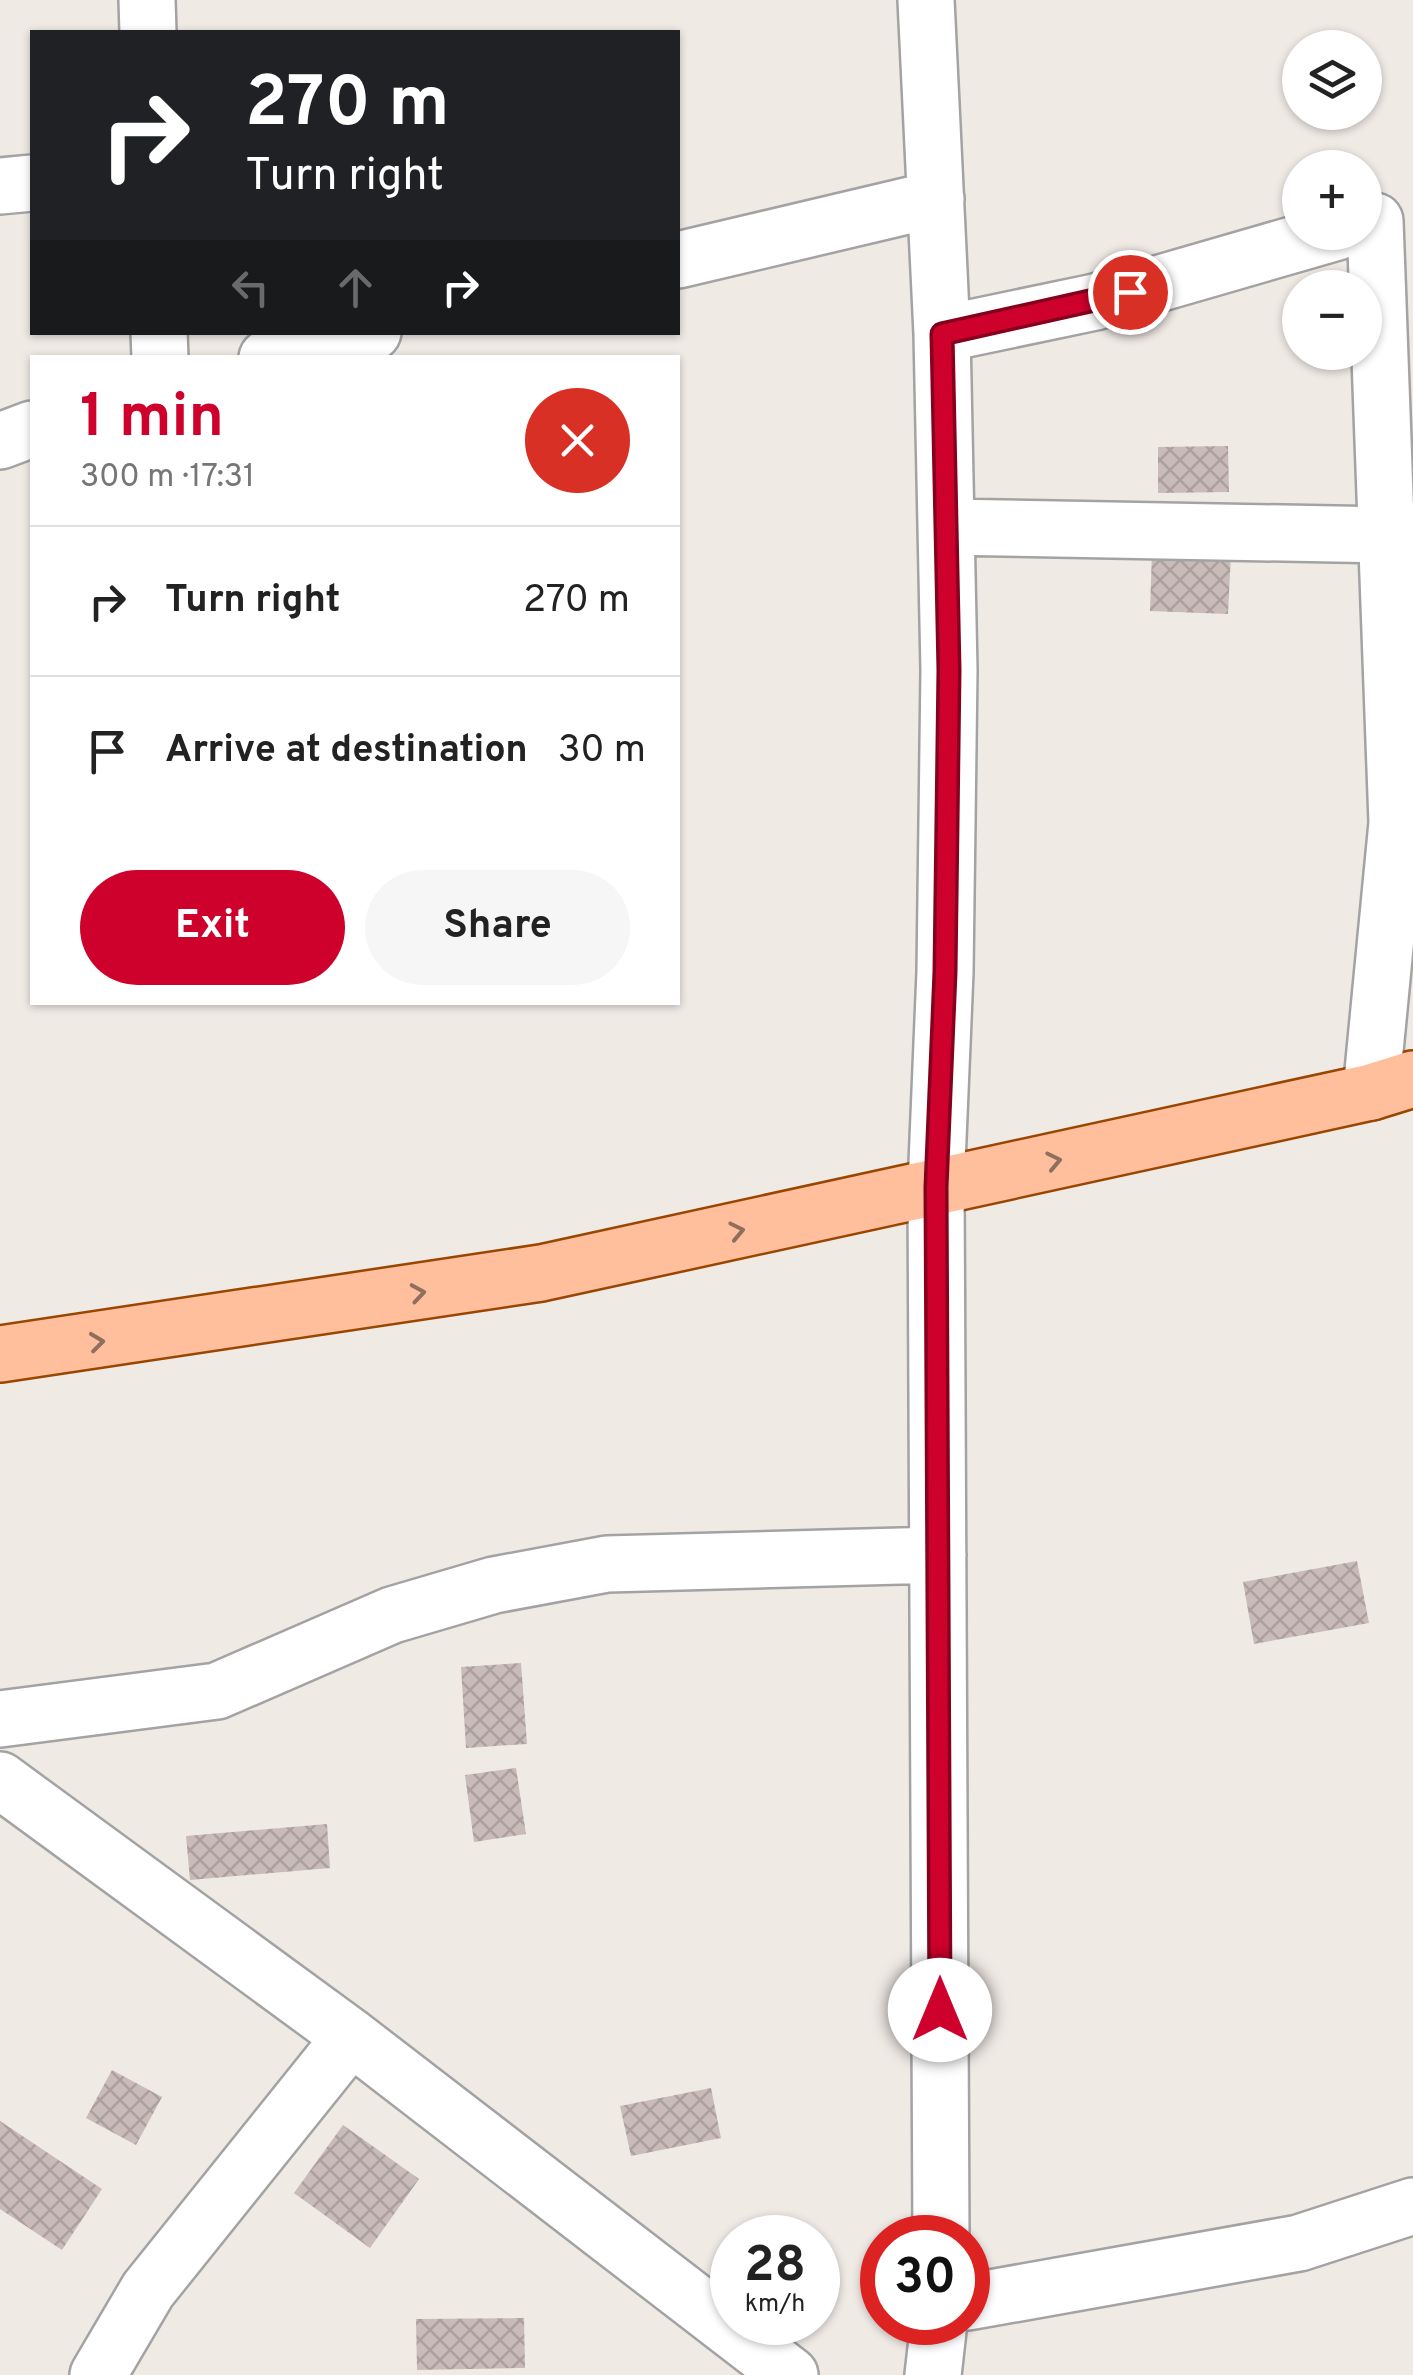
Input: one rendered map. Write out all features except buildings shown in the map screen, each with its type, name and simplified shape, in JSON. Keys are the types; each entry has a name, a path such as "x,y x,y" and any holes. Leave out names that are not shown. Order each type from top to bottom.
{"main road":[{"path":"0,1354 541,1274 1392,1085"}],"street":[{"path":"147,0 148,30"},
{"path":"926,0 942,334 946,527 945,972 936,1187 941,2215"},
{"path":"0,186 30,183"},
{"path":"680,260 936,199"},
{"path":"942,334 1095,302 1282,248"},
{"path":"1375,250 1401,533 1392,1085"},
{"path":"280,355 361,335"},
{"path":"0,441 30,430"},
{"path":"946,527 1401,533"},
{"path":"0,1719 216,1691 392,1614 494,1585 588,1568 938,1554"},
{"path":"0,1780 351,2036 790,2375"},
{"path":"98,2375 148,2290 351,2036"},
{"path":"990,2298 1299,2244 1413,2206"},
{"path":"933,2375 936,2345"}],"route":[{"path":"940,2010 936,1187 945,972 949,670 942,334 1130,292"}]}
